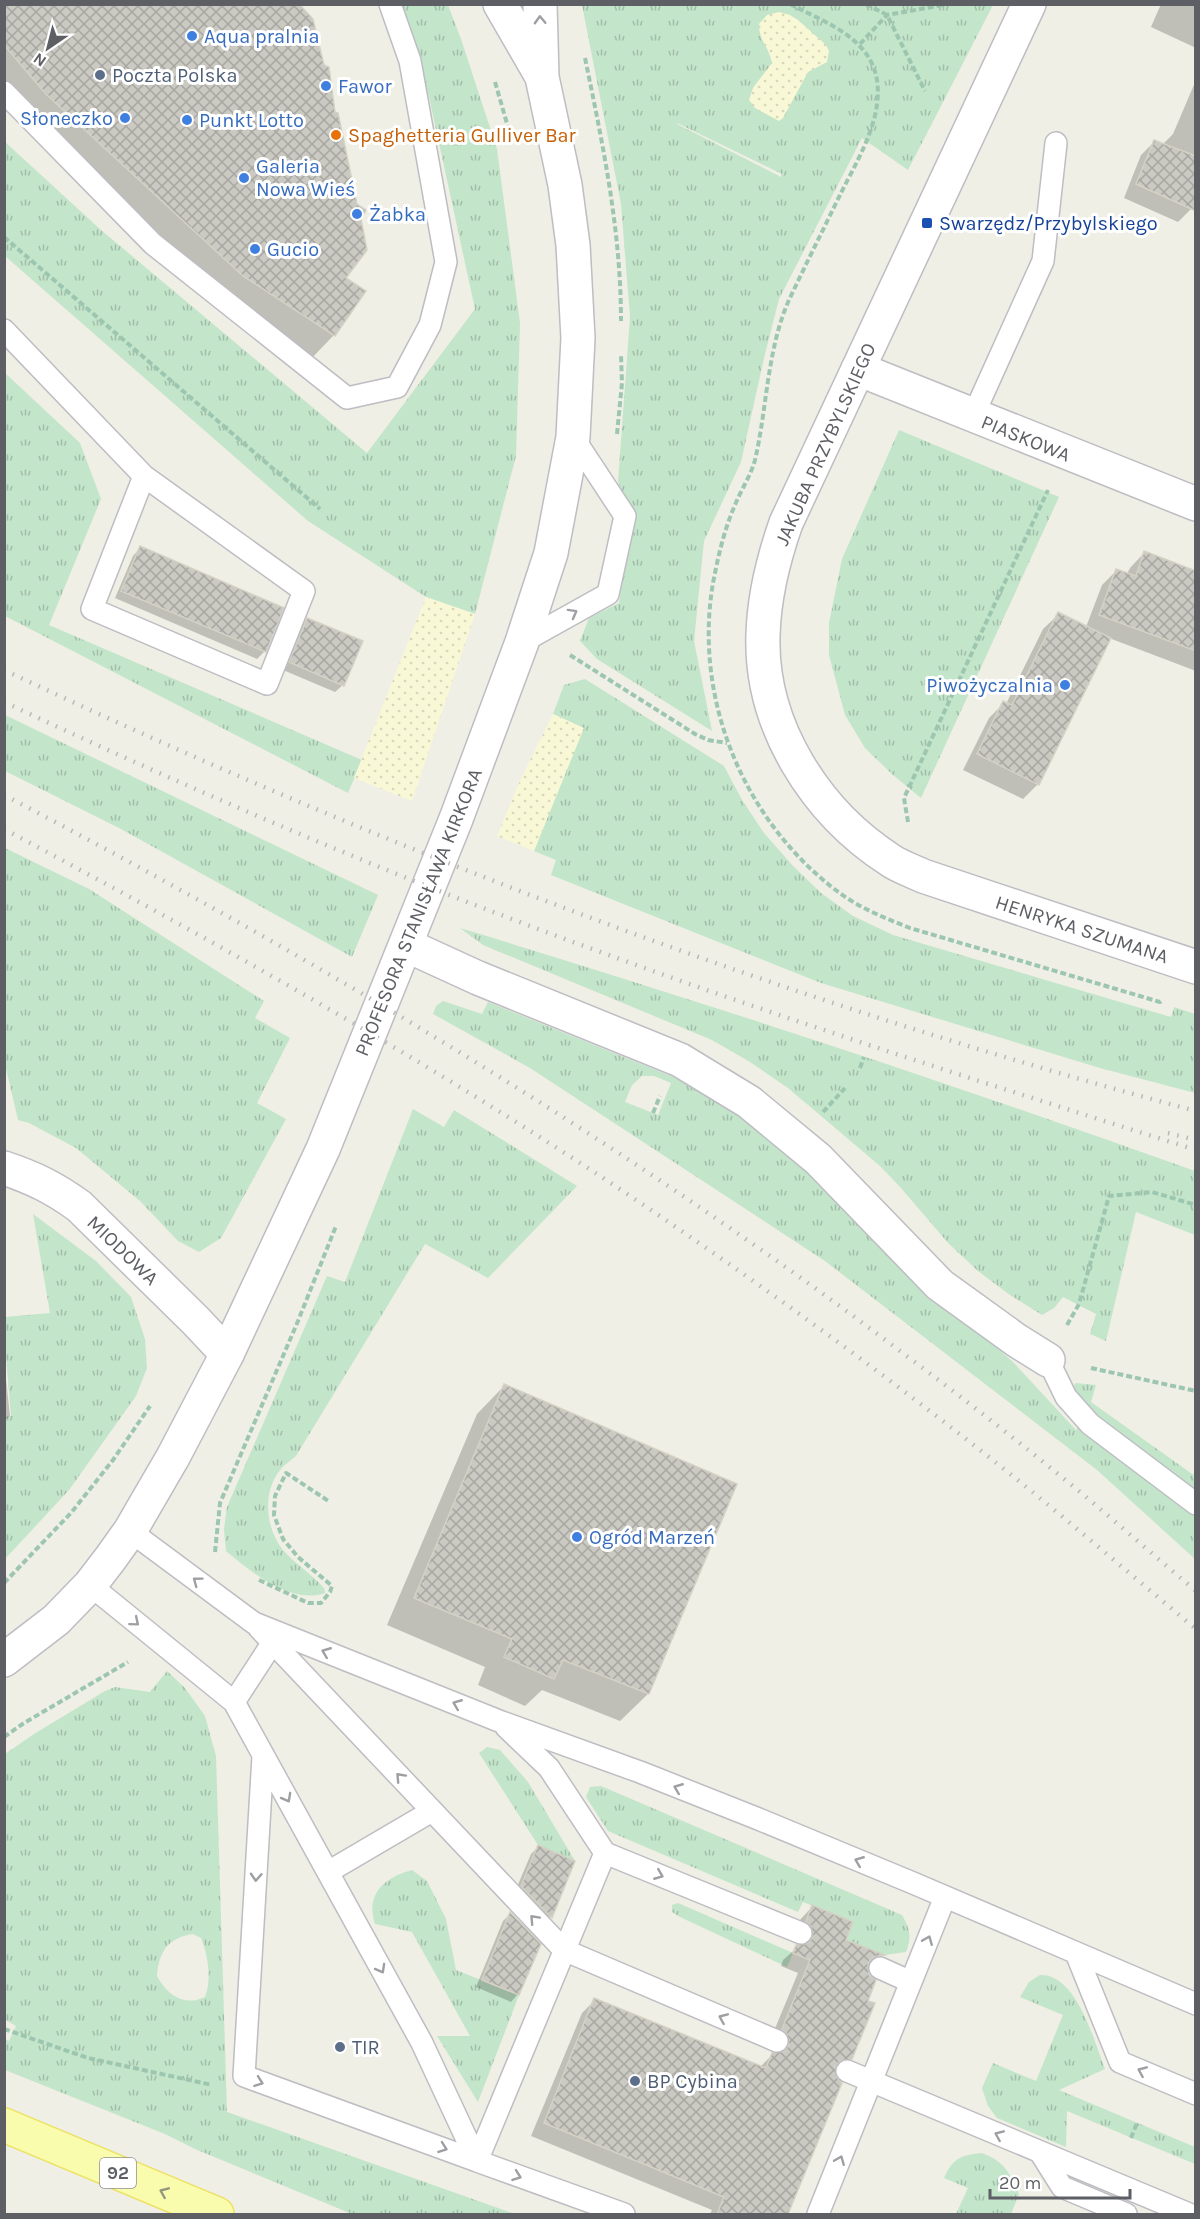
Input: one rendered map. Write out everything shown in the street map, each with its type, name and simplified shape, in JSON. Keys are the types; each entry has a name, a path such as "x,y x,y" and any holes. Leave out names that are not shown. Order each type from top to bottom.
{"main road":[{"name":"92","path":"9,2124 218,2214"}],"street":[{"name":"PROFESORA STANISŁAWA KIRKORA","path":"500,4 542,77"},
{"name":"PROFESORA STANISŁAWA KIRKORA","path":"4,1660 56,1620 90,1585 130,1531 173,1457 227,1354 323,1149 406,945 522,642 551,553 573,437 578,338 573,245 566,185 542,77 540,4"},
{"name":"JAKUBA PRZYBYLSKIEGO","path":"969,892 892,862 840,819 802,771 788,748 767,681 763,636 766,593 786,523 1029,4"},
{"name":"PIASKOWA","path":"858,369 1196,504"},
{"name":"HENRYKA SZUMANA","path":"969,892 1196,967"},
{"path":"406,945 477,978 680,1060 749,1102 818,1159 940,1285 1016,1340 1048,1360"},
{"name":"MIODOWA","path":"4,1168 36,1178 79,1206 227,1354"}],"lane":[{"path":"4,92 153,244 347,398 387,390 397,387 430,325 446,262 410,61 390,4"},
{"path":"973,416 1043,261 1056,143"},
{"path":"4,330 144,476 303,591 267,684 92,609 144,476"},
{"path":"522,642 608,594 625,516 573,437"},
{"path":"1048,1360 1066,1397 1090,1424 1196,1504"},
{"path":"130,1531 276,1638 432,1811 564,1950 777,2041"},
{"path":"90,1585 234,1702 422,2043 477,2161"},
{"path":"234,1702 276,1638"},
{"path":"276,1638 640,1772 913,1883 1196,2004"},
{"path":"499,1720 549,1768 605,1853 801,1933"},
{"path":"263,1756 244,2076 624,2214"},
{"path":"327,1872 432,1811"},
{"path":"477,2161 605,1853"},
{"path":"818,2214 945,1897"},
{"path":"1076,1953 1120,2062 1196,2094"},
{"path":"880,1968 911,1982"},
{"path":"847,2071 1189,2214"},
{"path":"1040,2152 1062,2187 1126,2214"}],"path":[{"path":"754,462 773,355 787,304 868,136 877,106 877,79 860,44 841,30 790,4"},
{"path":"866,4 887,15 925,90"},
{"path":"860,44 887,15 949,4"},
{"path":"493,75 509,131"},
{"path":"4,237 320,509"},
{"path":"908,825 904,798 1048,490"},
{"path":"564,652 695,734 708,740 727,743"},
{"path":"860,1068 864,1057"},
{"path":"820,1114 845,1088"},
{"path":"1196,1205 1152,1192 1109,1196 1079,1304 1048,1360 1196,1391"},
{"path":"4,1583 71,1513 113,1460 153,1402"},
{"path":"252,1576 308,1603 321,1603 332,1586 298,1557 283,1539 274,1515 275,1496 286,1473 330,1502"},
{"path":"215,1553 224,1559"},
{"path":"4,1737 128,1662 157,1641"},
{"path":"4,2029 88,2058 215,2085 244,2076"},
{"path":"1131,2138 1137,2123"}],"green space":[{"path":"399,5 448,5 461,39 497,149 520,323 516,456 475,614 426,597 308,521 5,256 4,141 101,230 367,453 475,309 429,97"},
{"path":"582,5 993,5 908,170 862,138 779,299 741,462 704,541 694,641 712,731 597,659 580,641 589,618 619,603 631,510 618,482 630,317 621,204","holes":["677,123 782,174 781,177"]},
{"path":"4,372 80,443 101,499 49,625 362,760 348,793 5,616"},
{"path":"899,430 1059,497 921,798 865,748 845,715 829,655 829,623 842,559"},
{"path":"585,679 724,766 742,800 764,833 821,893 853,916 893,935 1171,1017 1174,1007 1195,1014 1195,1093 1100,1068 821,983 551,875 556,860 534,851 583,728 553,714 564,685"},
{"path":"5,715 378,895 352,957 121,829 5,771"},
{"path":"5,848 89,889 264,1001 255,1018 290,1038 257,1103 286,1119 221,1238 199,1252 178,1241 140,1201 76,1148 29,1123 18,1120 4,1060"},
{"path":"460,928 829,1045 1195,1171 1195,1235 1136,1212 1106,1341 1090,1334 1096,1314 1063,1297 1054,1308 1042,1315 978,1271 949,1244 880,1166 788,1088 750,1062 712,1040 483,945"},
{"path":"443,1001 482,1014 488,1002 673,1077 714,1097 751,1121 787,1150 935,1300 1013,1362 1076,1430 1091,1411 1070,1389 1076,1383 1096,1385 1091,1402 1195,1476 1195,1559 1097,1470 825,1261 530,1068 433,1014 436,1006","holes":["642,1076 654,1076 671,1083 658,1115 625,1102 632,1085"]},
{"path":"413,1109 444,1127 454,1110 577,1186 488,1278 425,1244 296,1456 281,1469 275,1478 268,1510 272,1531 283,1550 324,1588 325,1593 312,1596 285,1591 259,1577 226,1551 224,1529 227,1507 327,1276 345,1282"},
{"path":"33,1214 96,1261 131,1297 145,1339 147,1368 136,1396 69,1490 5,1559 4,1417 11,1416 5,1317 50,1313"},
{"path":"167,1671 185,1688 205,1716 216,1756 227,2112 515,2214 352,2214 195,2149 165,2134 5,2070 5,2039 9,2041 16,2026 4,2019 5,1754 105,1691 115,1687 150,1692","holes":["193,1934 201,1938 208,1968 205,1997 190,2001 183,2000 171,1994 157,1976 162,1953 171,1943 184,1936"]},
{"path":"487,1747 500,1750 528,1782 575,1861 538,1845 479,1753"},
{"path":"601,1786 902,1915 909,1933 906,1952 885,1955 846,1940 853,1922 803,1902 798,1912 608,1831 586,1797 590,1787"},
{"path":"412,1870 427,1881 446,1919 456,1970 519,1995 478,2102 437,2036 470,2036 412,1932 375,1924 373,1904 380,1888 393,1877"},
{"path":"678,1903 793,1953 787,1967 680,1917 672,1912 672,1905"},
{"path":"1040,1975 1053,1978 1064,1985 1074,1997 1089,2027 1105,2069 1059,2090 1195,2147 1195,2164 1067,2111 1066,2147 997,2118 988,2106 982,2088 993,2063 1036,2081 1063,2015 1020,1997 1029,1982"},
{"path":"982,2153 1002,2164 1016,2187 1019,2194 1011,2214 956,2214 968,2188 944,2178 954,2162 968,2155"}],"sand":[{"path":"779,12 798,20 826,45 829,51 827,62 808,72 783,118 779,121 755,108 749,100 753,88 772,63 759,24 767,15"},
{"path":"426,597 475,614 412,801 354,778"},
{"path":"553,714 584,728 534,851 497,836 520,781"}],"building":[{"name":"Galeria Nowa Wieś","path":"4,4 299,4 313,19 324,65 329,67 335,112 338,113 357,204 366,210 361,219 367,250 346,278 366,291 335,336 243,276 46,94 4,45"},
{"path":"1154,140 1196,156 1196,211 1136,184"},
{"path":"140,546 284,608 266,652 121,591"},
{"path":"1144,551 1196,571 1196,651 1099,615 1116,569 1136,576"},
{"name":"Piwożyczalnia","path":"1058,612 1111,638 1039,785 977,754 1003,701 1012,705"},
{"path":"307,618 363,641 344,686 289,662"},
{"path":"504,1384 737,1484 649,1694 563,1660 554,1679 504,1657 512,1639 414,1598"},
{"path":"538,1845 575,1861 552,1918 521,1886"},
{"path":"812,1905 853,1922 846,1940 885,1955 873,1957 868,1963 869,1975 876,1980 868,2001 875,2003 852,2059 840,2061 835,2067 837,2078 842,2083 788,2214 717,2214 724,2197 544,2123 594,1998 766,2068 772,2053 784,2051 789,2045 787,2034 782,2029 810,1960 793,1953 796,1945 808,1943 813,1937 811,1926 806,1921"},
{"path":"510,1912 541,1944 519,1995 482,1980"}],"railway":[{"path":"4,670 294,800 590,918 890,1022 1196,1111"},
{"path":"4,702 288,829 503,916 807,1024 1196,1150"},
{"path":"4,795 327,973 537,1100 640,1167 841,1307 927,1372 1069,1483 1196,1591"},
{"path":"4,829 358,1026 531,1131 615,1186 699,1243 923,1405 1052,1508 1196,1629"},
{"path":"1168,1133 1196,1140"}],"place":[{"name":"Aqua pralnia","path":"192,36"},
{"name":"Poczta Polska","path":"100,75"},
{"name":"Fawor","path":"326,86"},
{"name":"Słoneczko","path":"125,118"},
{"name":"Punkt Lotto","path":"187,120"},
{"name":"Spaghetteria Gulliver Bar","path":"336,135"},
{"name":"Galeria Nowa Wieś","path":"244,178"},
{"name":"Żabka","path":"357,214"},
{"name":"Swarzędz/Przybylskiego","path":"927,223"},
{"name":"Gucio","path":"255,249"},
{"name":"Piwożyczalnia","path":"1065,685"},
{"name":"Ogród Marzeń","path":"577,1537"},
{"name":"TIR","path":"340,2047"},
{"name":"BP Cybina","path":"635,2081"}]}
